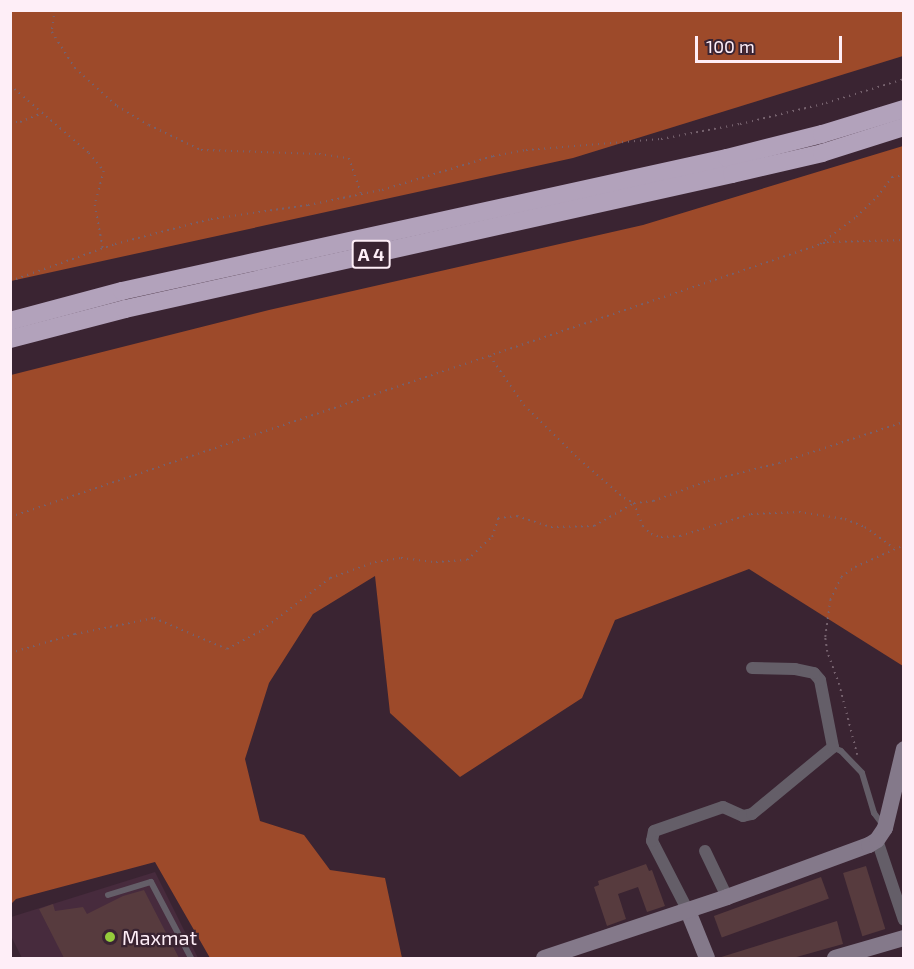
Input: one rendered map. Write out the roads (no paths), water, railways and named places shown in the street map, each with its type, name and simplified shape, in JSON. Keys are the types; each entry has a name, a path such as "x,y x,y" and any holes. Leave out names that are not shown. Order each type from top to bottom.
{"highway":[{"name":"A 4","path":"10,321 122,291 727,158 822,134 903,109"},
{"name":"A 4","path":"10,339 125,309 822,153 903,127"}],"main road":[{"path":"544,958 727,897 881,834 903,748"},
{"path":"688,911 707,958"},
{"path":"835,958 874,953 903,938"}],"street":[{"path":"688,911 652,841 654,831 723,807 743,816 752,814 834,747 820,680 814,673 795,669 752,668"},
{"path":"881,834 903,920"},
{"path":"705,850 727,897"}],"lane":[{"path":"834,747 841,751 861,773 881,834"},
{"path":"108,895 150,882 191,958"}],"place":[{"name":"Maxmat","path":"110,937"}]}
